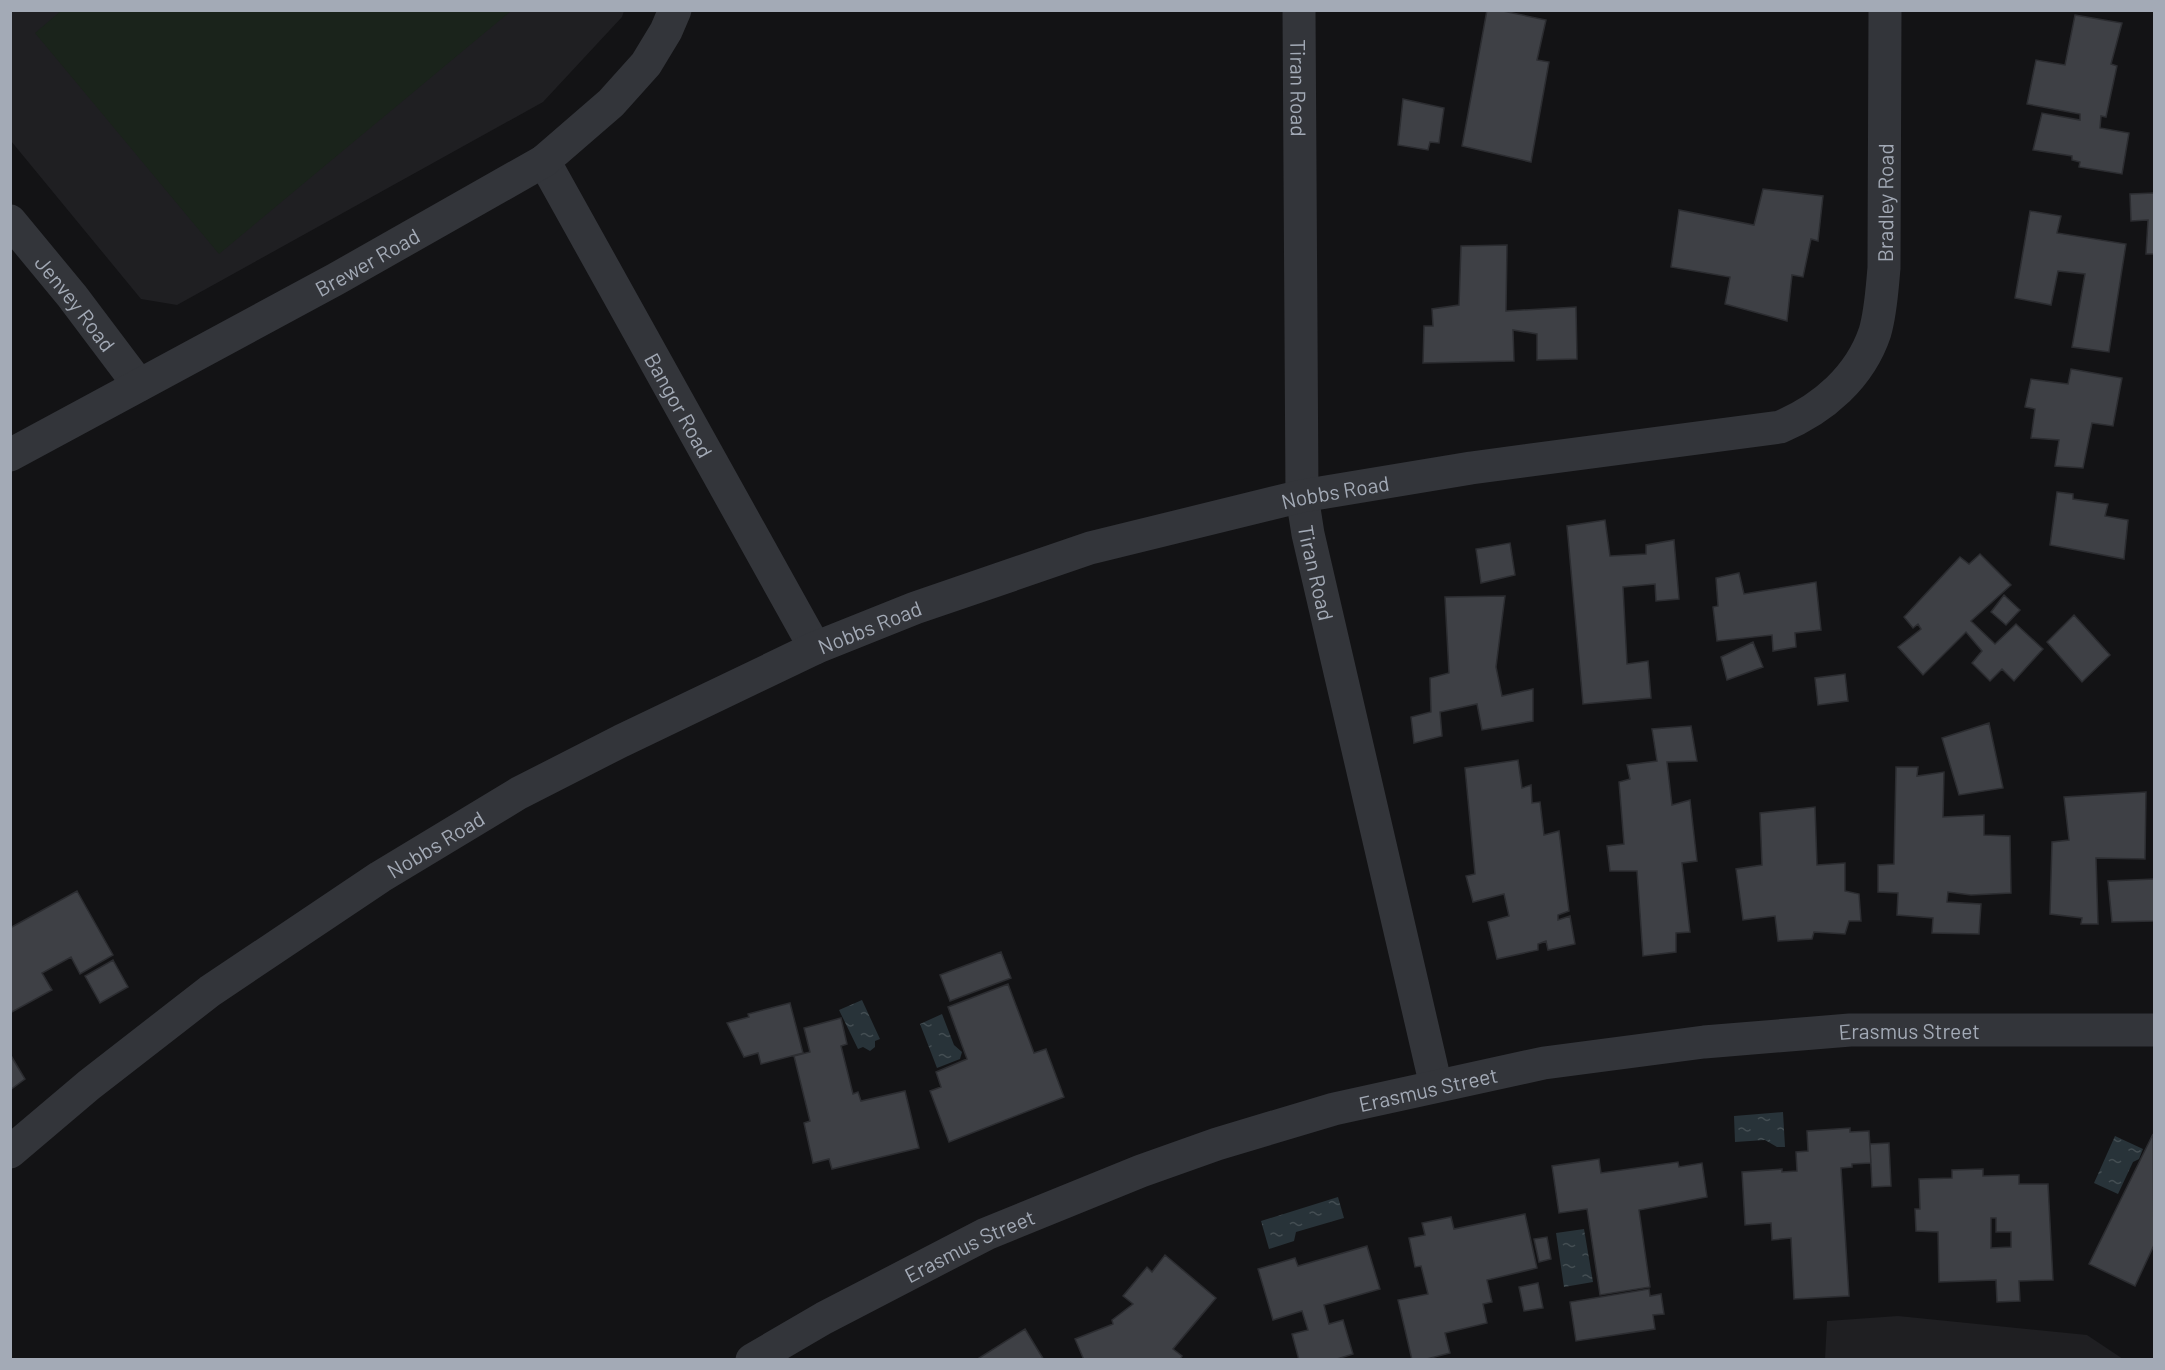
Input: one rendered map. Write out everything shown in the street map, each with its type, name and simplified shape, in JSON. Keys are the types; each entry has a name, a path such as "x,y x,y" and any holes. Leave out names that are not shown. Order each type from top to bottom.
{"street":[{"name":"Brewer Road","path":"10,455 336,279 544,161 611,103 646,64 666,31 675,10"},
{"name":"Tiran Road","path":"1299,10 1302,496 1308,534 1436,1086"},
{"name":"Bradley Road","path":"1843,385 1859,365 1875,333 1880,306 1884,268 1885,10"},
{"name":"Bangor Road","path":"544,161 815,648"},
{"name":"Jenvey Road","path":"10,221 72,296 139,385"},
{"name":"Nobbs Road","path":"10,1152 89,1085 210,991 380,877 519,793 631,736 815,648 915,608 1090,548 1302,496 1471,468 1780,427 1801,418 1816,408 1843,385"},
{"name":"Erasmus Street","path":"752,1359 824,1318 986,1234 1141,1171 1217,1144 1323,1113 1436,1086 1544,1063 1640,1049 1850,1030 2154,1030"}],"shaded area":[{"path":"62,10 511,11 219,254 35,33"},
{"path":"10,11 624,11 622,17 543,102 177,305 141,299 11,141"},
{"path":"1898,1316 2087,1335 2123,1359 1825,1359 1827,1321"}],"water":[{"path":"862,1000 880,1039 875,1041 875,1047 870,1051 863,1047 858,1049 839,1010"},
{"path":"942,1014 954,1045 962,1052 960,1059 937,1068 920,1024"},
{"path":"1783,1112 1785,1147 1777,1147 1765,1140 1735,1142 1734,1116"},
{"path":"2115,1136 2143,1149 2139,1159 2133,1162 2118,1194 2094,1183"},
{"path":"1338,1197 1344,1218 1296,1232 1294,1241 1269,1249 1261,1221"},
{"path":"1584,1229 1593,1282 1564,1287 1556,1233"}],"building":[{"path":"1487,10 1498,10 1546,20 1537,60 1549,62 1531,162 1462,146"},
{"path":"2075,15 2122,23 2111,64 2117,66 2106,117 2101,116 2100,128 2129,133 2122,174 2079,167 2080,162 2072,160 2072,156 2033,150 2042,113 2080,120 2080,114 2027,104 2036,60 2065,65"},
{"path":"1403,99 1444,108 1439,143 1430,142 1428,150 1398,145"},
{"path":"1763,189 1823,196 1818,241 1811,239 1803,277 1792,275 1787,321 1725,304 1730,277 1671,267 1679,210 1754,225"},
{"path":"2154,193 2154,254 2146,254 2148,220 2131,221 2130,194"},
{"path":"2030,211 2061,216 2057,233 2126,244 2109,352 2072,347 2085,274 2058,271 2051,305 2015,298"},
{"path":"1507,245 1506,311 1576,307 1577,359 1537,360 1537,334 1513,330 1514,361 1423,363 1424,326 1433,326 1432,309 1459,305 1461,246"},
{"path":"2071,369 2122,378 2113,426 2092,423 2083,468 2055,466 2059,440 2031,438 2035,409 2025,407 2031,379 2068,384"},
{"path":"2057,492 2073,494 2073,499 2108,504 2105,516 2128,520 2124,559 2050,545"},
{"path":"1605,520 1610,556 1646,554 1646,545 1674,540 1679,599 1656,601 1655,584 1623,587 1627,664 1648,661 1651,698 1583,704 1567,526"},
{"path":"1510,543 1515,575 1481,583 1476,549"},
{"path":"1980,554 2011,585 1971,621 1995,644 2016,624 2043,649 2014,681 2002,669 1990,681 1972,663 1982,651 1966,632 1923,675 1898,647 1921,629 1918,624 1913,628 1904,617 1960,557 1969,564"},
{"path":"1739,573 1744,594 1816,582 1821,630 1795,633 1796,647 1773,651 1772,635 1717,641 1713,607 1718,606 1716,578"},
{"path":"2004,595 2020,610 2006,625 1991,612"},
{"path":"1505,596 1496,667 1502,696 1533,689 1533,721 1482,730 1477,704 1440,712 1442,736 1414,743 1411,717 1431,712 1430,678 1449,673 1445,597"},
{"path":"2074,615 2110,655 2082,682 2047,642"},
{"path":"1753,642 1763,667 1727,680 1721,657"},
{"path":"1845,674 1848,701 1818,705 1815,678"},
{"path":"1989,723 2003,788 1959,795 1942,738"},
{"path":"1691,726 1697,761 1667,762 1672,805 1690,800 1697,861 1682,863 1690,932 1676,933 1676,952 1643,956 1637,871 1610,871 1607,846 1624,844 1619,782 1630,779 1627,765 1657,761 1652,729"},
{"path":"1518,760 1522,788 1531,785 1532,803 1540,802 1544,835 1559,831 1569,911 1558,915 1558,920 1570,916 1575,944 1548,950 1546,941 1538,944 1538,950 1497,959 1488,922 1509,916 1504,894 1473,902 1466,876 1475,874 1465,768"},
{"path":"1896,767 1918,767 1917,776 1944,772 1943,817 1984,815 1984,835 2010,836 2011,893 1971,895 1948,892 1947,902 1981,904 1979,934 1932,933 1933,918 1897,915 1898,893 1878,892 1878,865 1894,864"},
{"path":"2146,792 2145,859 2096,858 2098,924 2081,924 2082,918 2050,914 2052,842 2069,840 2064,797"},
{"path":"1815,807 1817,865 1845,863 1845,891 1859,894 1861,921 1849,921 1845,934 1814,932 1812,939 1778,941 1775,916 1743,920 1736,869 1762,865 1760,813"},
{"path":"2154,879 2154,921 2112,922 2108,881"},
{"path":"77,891 113,955 80,974 71,957 42,973 52,990 10,1013 10,928"},
{"path":"1001,952 1011,978 950,1001 940,975"},
{"path":"113,960 128,987 100,1003 85,976"},
{"path":"1008,984 1034,1053 1046,1049 1064,1097 949,1142 930,1091 941,1087 936,1072 967,1059 948,1007"},
{"path":"790,1003 803,1053 761,1064 758,1053 744,1057 727,1023 749,1017 748,1014"},
{"path":"841,1018 847,1044 841,1046 853,1094 858,1092 861,1101 905,1091 919,1148 832,1169 829,1159 813,1163 804,1123 810,1121 794,1056 810,1052 804,1028"},
{"path":"10,1054 25,1079 10,1090"},
{"path":"1850,1128 1850,1132 1869,1131 1871,1163 1852,1164 1852,1167 1841,1168 1849,1296 1794,1299 1791,1238 1772,1240 1771,1223 1745,1225 1742,1172 1782,1169 1782,1172 1797,1171 1796,1152 1808,1151 1807,1131"},
{"path":"2153,1134 2154,1245 2135,1286 2089,1264"},
{"path":"1889,1143 1891,1186 1872,1187 1870,1144"},
{"path":"1599,1159 1601,1173 1678,1162 1679,1167 1702,1163 1707,1197 1639,1210 1650,1287 1600,1295 1587,1209 1559,1213 1552,1166"},
{"path":"1983,1169 1983,1176 2019,1175 2019,1184 2048,1184 2053,1280 2019,1281 2020,1301 1997,1302 1996,1280 1939,1282 1938,1232 1916,1231 1915,1209 1920,1209 1919,1179 1952,1178 1952,1170","holes":["1991,1218 1996,1218 1996,1232 2011,1232 2011,1247 1991,1248"]},
{"path":"1525,1214 1537,1268 1487,1280 1492,1302 1483,1304 1487,1323 1445,1333 1450,1353 1423,1360 1412,1360 1398,1300 1428,1294 1421,1266 1415,1267 1409,1238 1425,1235 1422,1223 1451,1217 1454,1229"},
{"path":"1547,1237 1551,1259 1539,1262 1534,1239"},
{"path":"1367,1246 1380,1289 1324,1305 1329,1324 1343,1320 1353,1354 1334,1360 1299,1360 1292,1334 1308,1330 1302,1311 1273,1320 1258,1269 1295,1258 1298,1266"},
{"path":"1165,1255 1216,1298 1173,1349 1182,1356 1180,1360 1084,1360 1075,1339 1113,1324 1112,1320 1133,1304 1123,1296 1147,1267 1152,1272"},
{"path":"1538,1283 1543,1308 1524,1311 1519,1287"},
{"path":"1649,1289 1650,1296 1661,1294 1664,1314 1653,1315 1655,1329 1576,1341 1570,1302"},
{"path":"1025,1329 1044,1360 976,1360"}]}
